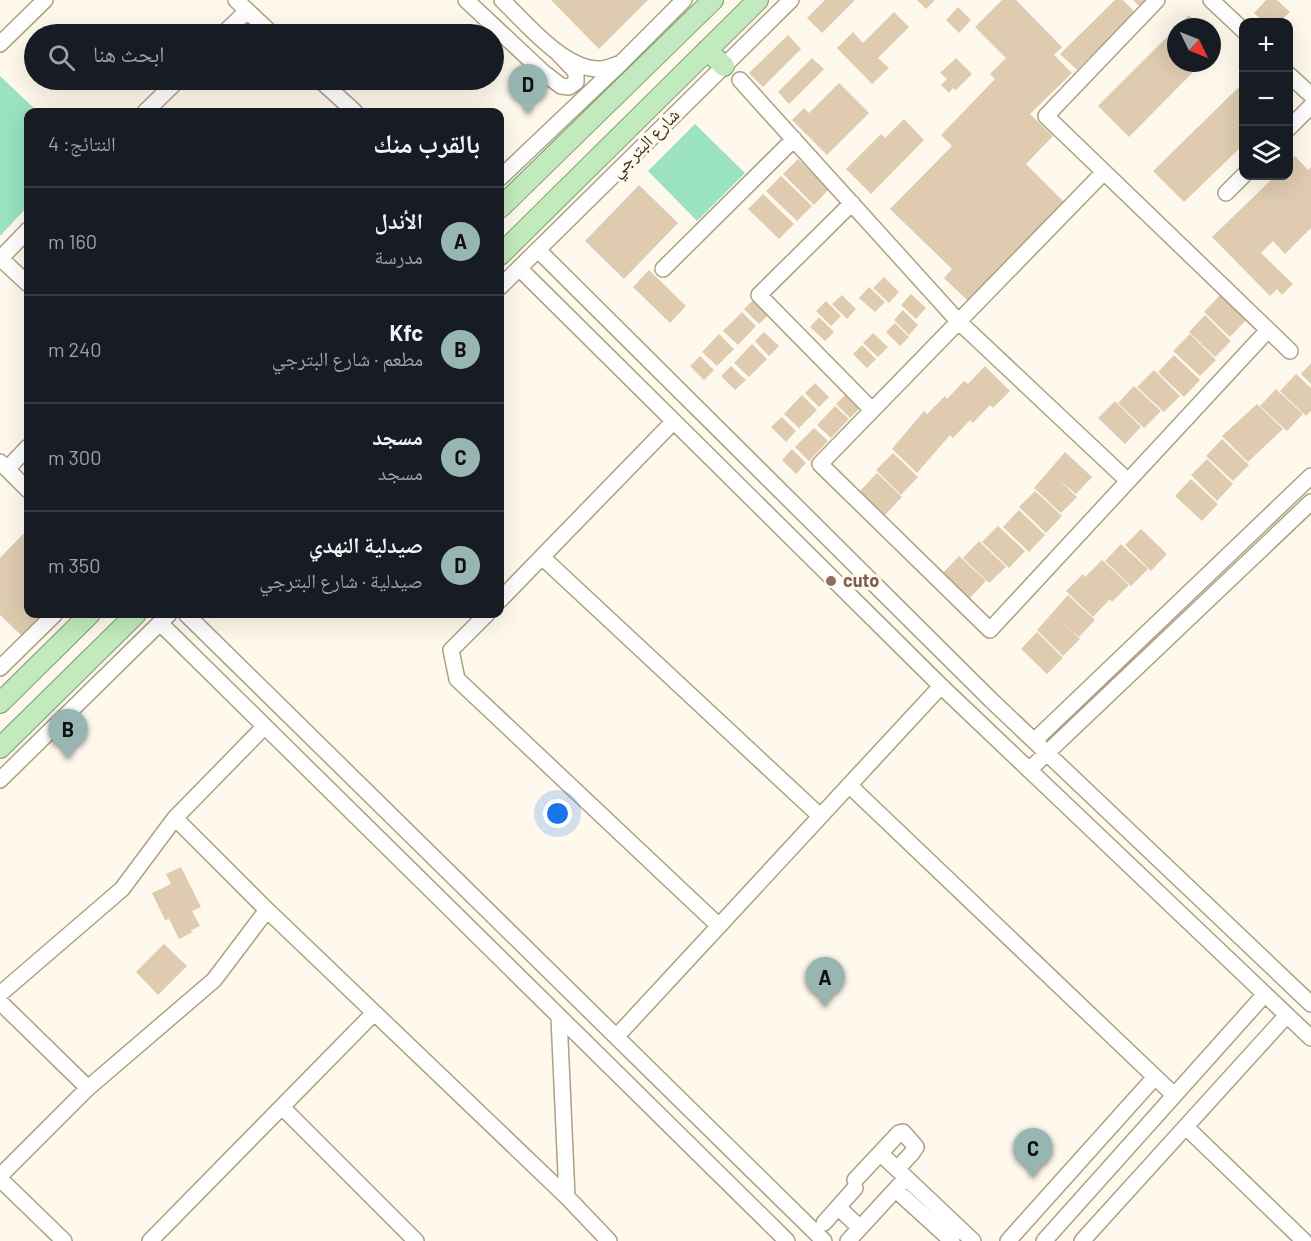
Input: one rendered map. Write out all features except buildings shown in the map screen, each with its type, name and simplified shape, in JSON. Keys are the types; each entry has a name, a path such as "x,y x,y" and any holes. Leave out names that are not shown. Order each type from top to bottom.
{"main road":[{"path":"504,204 713,0"},
{"name":"شارع البترجي","path":"504,251 758,0"},
{"path":"707,50 724,66"},
{"path":"0,703 86,618"},
{"path":"0,748 132,618"}],"street":[{"path":"0,44 45,0"},
{"path":"466,0 492,24"},
{"path":"660,24 669,0"},
{"path":"504,174 684,0"},
{"name":"شارع البترجي","path":"504,283 791,0"},
{"path":"1157,0 1046,116 1290,351"},
{"path":"1211,0 1239,26"},
{"path":"512,3 576,72 576,82 569,87 561,86 544,73"},
{"path":"229,24 241,5 261,24"},
{"path":"504,36 562,91 565,104 562,114 543,137"},
{"path":"558,53 591,69 603,69 621,63"},
{"path":"1293,79 1311,95"},
{"path":"740,80 958,321 1128,481"},
{"path":"149,108 168,90"},
{"path":"331,90 351,108"},
{"path":"1291,126 1311,106"},
{"path":"663,269 794,139"},
{"path":"1104,172 820,464 990,630 1268,330"},
{"path":"1226,193 1239,180"},
{"path":"852,203 759,295 872,410"},
{"path":"24,234 0,258 24,280"},
{"path":"538,250 1034,741 1311,1004"},
{"path":"519,268 941,686 1311,1038"},
{"path":"504,596 673,422"},
{"path":"24,450 3,466 24,486"},
{"path":"1034,741 1311,476"},
{"path":"1029,770 1311,502"},
{"path":"542,556 820,816"},
{"path":"0,668 52,618"},
{"path":"0,780 165,618 265,726 787,1241"},
{"path":"190,618 824,1241"},
{"path":"483,618 452,650 457,679 719,926"},
{"path":"617,1036 941,686"},
{"path":"0,994 122,889 175,818 265,726"},
{"path":"849,785 1174,1095"},
{"path":"175,818 267,910 567,1197 609,1241"},
{"path":"64,1241 0,1178 88,1088 214,980 267,910"},
{"path":"1044,1241 1265,994"},
{"path":"0,1002 88,1088"},
{"path":"150,1241 374,1013"},
{"path":"1082,1241 1287,1016"},
{"path":"559,1017 567,1197"},
{"path":"1008,1241 1155,1077"},
{"path":"282,1107 416,1241"},
{"path":"1186,1126 1294,1238"},
{"path":"824,1223 899,1133 903,1132 907,1135 916,1147 900,1179 848,1241"},
{"path":"880,1154 952,1241"},
{"path":"900,1179 972,1241"},
{"path":"1047,1197 1068,1214"},
{"path":"838,1207 860,1228"}],"green space":[{"path":"0,76 34,108 24,108 24,210 0,236"},
{"path":"695,124 745,173 697,221 648,171"}],"place":[{"name":"صيدلية النهدي","path":"528,114"},
{"name":"cuto","path":"831,581"},
{"name":"Kfc","path":"68,759"},
{"name":"الأندل","path":"825,1007"},
{"name":"مسجد","path":"1033,1178"}]}
